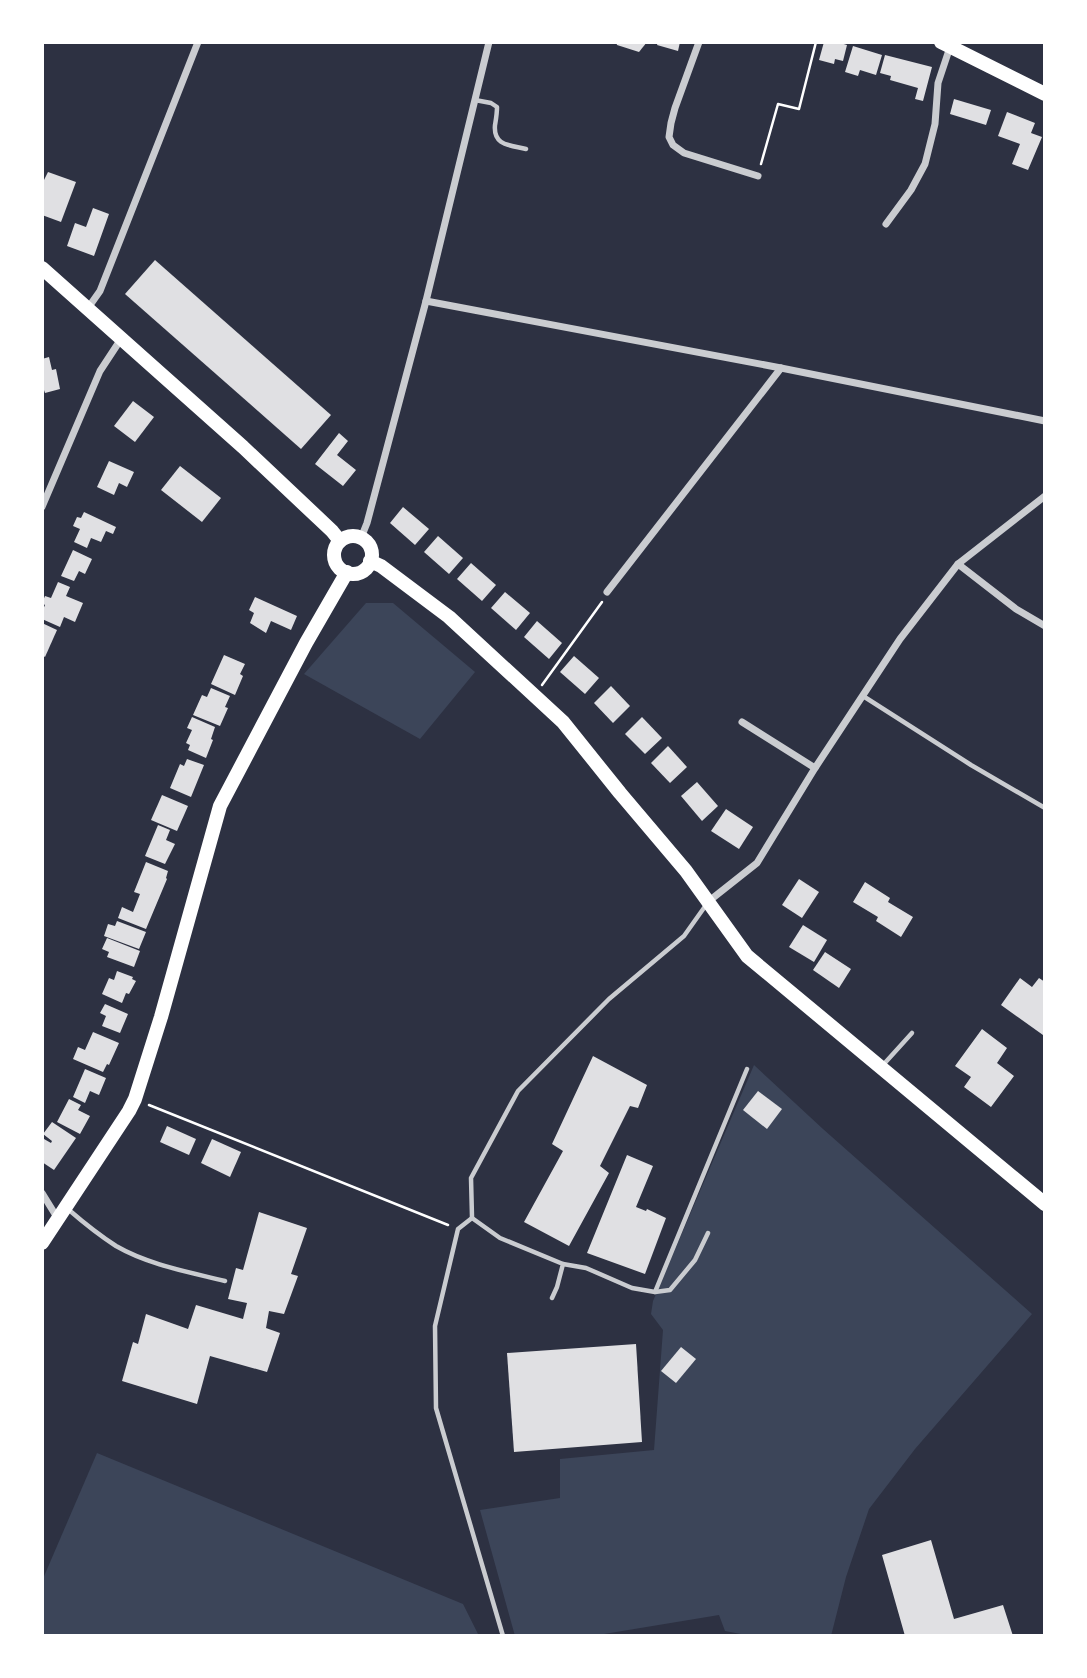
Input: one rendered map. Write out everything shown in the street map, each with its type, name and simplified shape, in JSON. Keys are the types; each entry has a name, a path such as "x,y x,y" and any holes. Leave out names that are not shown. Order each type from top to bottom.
{"main road":[{"path":"946,44 1045,93"},
{"path":"42,268 243,447 340,541"},
{"path":"357,536 370,548 372,557 362,572 353,574 337,566 335,548 340,541 357,536"},
{"path":"370,561 381,566 449,617 563,722 686,871 747,956 1045,1204"},
{"path":"42,1243 130,1111 162,1017 219,806 347,572"}],"street":[{"path":"88,309 100,291 198,42"},
{"path":"361,538 426,300 489,42"},
{"path":"699,42 675,108 669,136 673,145 684,153 758,176"},
{"path":"886,224 911,190 925,164 935,124 938,83 946,44"},
{"path":"426,300 1045,421"},
{"path":"42,507 100,371 121,339"},
{"path":"607,592 781,368"},
{"path":"709,901 757,863 815,768 900,639 958,564 1045,496"},
{"path":"958,564 1016,608 1045,626"},
{"path":"742,722 815,768"},
{"path":"42,1193 62,1214"}],"lane":[{"path":"474,100 491,103 496,107 495,137 499,142 526,149"},
{"path":"863,695 971,765 1045,808"},
{"path":"472,1218 471,1178 518,1091 609,999 684,936 709,901"},
{"path":"880,1068 912,1033"},
{"path":"655,1292 747,1069"},
{"path":"62,1214 119,1247 160,1264 225,1281"},
{"path":"472,1218 457,1229 435,1326 436,1408 503,1636"},
{"path":"472,1218 500,1238 563,1265 586,1268 632,1288 655,1292 670,1290 695,1260 708,1233"},
{"path":"552,1298 563,1265"}],"path":[{"path":"758,176 778,104 799,109 816,42"},
{"path":"534,696 607,592"},
{"path":"135,1099 457,1229"}],"shaded area":[{"path":"366,603 393,603 475,672 420,739 304,674"},
{"path":"754,1065 1032,1314 915,1449 869,1509 846,1577 831,1636 751,1636 725,1631 719,1615 592,1636 515,1636 480,1510 560,1498 560,1459 654,1450 663,1330 651,1314 653,1301"},
{"path":"97,1453 463,1604 479,1636 42,1636 42,1581"}],"building":[{"path":"616,42 647,42 639,52 617,45"},
{"path":"658,42 680,42 678,51 657,45"},
{"path":"824,42 847,45 843,61 835,59 834,64 819,60"},
{"path":"853,46 882,55 876,75 860,70 858,76 845,72"},
{"path":"885,55 932,67 923,101 915,99 918,88 890,80 891,76 880,73"},
{"path":"954,99 991,110 986,125 950,114"},
{"path":"1007,112 1035,123 1031,133 1042,137 1028,170 1012,164 1020,144 998,136"},
{"path":"48,172 76,182 61,222 42,215 42,184"},
{"path":"93,208 109,214 94,256 67,246 75,223 86,227"},
{"path":"155,260 331,415 301,449 125,294"},
{"path":"49,357 52,370 56,369 60,389 45,393 42,384 42,359"},
{"path":"133,401 154,417 135,442 114,426"},
{"path":"339,433 348,441 337,455 356,470 343,486 315,464"},
{"path":"109,461 134,472 127,487 119,483 114,495 97,487"},
{"path":"180,466 221,498 202,522 161,490"},
{"path":"403,507 429,529 415,545 390,523"},
{"path":"84,512 116,527 113,534 106,531 101,542 91,538 87,548 74,542 80,529 73,526 77,517 81,518"},
{"path":"438,536 463,558 449,574 424,552"},
{"path":"73,550 92,559 85,574 79,571 74,581 61,576"},
{"path":"471,563 496,585 482,601 457,579"},
{"path":"58,582 70,587 66,596 83,603 75,622 64,617 60,627 42,619 45,596 51,598"},
{"path":"505,592 530,613 516,630 491,608"},
{"path":"255,597 297,616 291,630 271,621 266,633 250,623 254,613 249,610"},
{"path":"537,621 562,643 549,659 524,637"},
{"path":"42,623 57,630 45,657 42,655"},
{"path":"224,655 245,664 235,695 211,684"},
{"path":"574,656 599,678 585,694 560,672"},
{"path":"611,686 630,706 613,723 594,703"},
{"path":"211,688 230,696 220,726 193,715 202,695 207,697"},
{"path":"192,717 215,727 206,758 188,750 190,745 186,743 192,730 187,728"},
{"path":"642,717 662,738 645,754 625,734"},
{"path":"668,746 687,767 670,783 651,763"},
{"path":"187,759 204,765 191,797 170,788 180,764 184,766"},
{"path":"697,782 718,806 702,821 681,796"},
{"path":"162,795 188,806 177,831 151,820"},
{"path":"726,809 753,827 739,849 711,831"},
{"path":"158,825 170,830 166,840 175,844 165,864 145,856"},
{"path":"146,862 168,871 146,929 118,918 122,907 133,912 140,894 134,892"},
{"path":"799,879 819,892 802,918 782,905"},
{"path":"865,882 890,898 888,902 913,917 901,937 876,921 878,917 853,902"},
{"path":"117,921 146,932 139,949 104,936 108,924 115,926"},
{"path":"803,925 827,940 814,962 789,947"},
{"path":"107,938 140,951 134,967 107,957 109,952 102,949"},
{"path":"825,952 851,969 839,988 813,970"},
{"path":"117,971 133,977 136,981 122,1003 102,994 109,978 114,980"},
{"path":"1020,978 1032,987 1039,978 1045,982 1043,1035 1001,1005"},
{"path":"105,1004 128,1014 120,1033 102,1026 106,1016 100,1013"},
{"path":"982,1029 1007,1048 997,1063 1014,1076 991,1107 964,1087 971,1077 955,1066"},
{"path":"93,1032 119,1043 103,1072 73,1059 78,1047 85,1050"},
{"path":"593,1056 647,1085 638,1108 630,1106 600,1166 609,1173 569,1246 524,1222 563,1151 552,1144"},
{"path":"85,1069 106,1078 99,1095 90,1091 85,1103 73,1097"},
{"path":"758,1091 782,1109 767,1129 743,1110"},
{"path":"69,1099 81,1105 78,1110 90,1116 80,1134 57,1122"},
{"path":"52,1122 76,1138 54,1170 42,1162 42,1142 44,1139 51,1143 52,1141 43,1134"},
{"path":"167,1126 196,1139 189,1155 160,1142"},
{"path":"212,1139 241,1152 230,1177 201,1163"},
{"path":"627,1155 653,1166 636,1207 666,1218 645,1274 587,1253"},
{"path":"259,1212 307,1228 291,1274 298,1276 284,1314 269,1311 266,1328 280,1333 267,1372 210,1356 197,1404 122,1381 133,1342 138,1344 146,1314 188,1329 196,1305 243,1319 247,1303 228,1299 236,1268 243,1270"},
{"path":"636,1344 642,1442 514,1452 507,1353"},
{"path":"681,1347 696,1359 676,1383 661,1371"},
{"path":"931,1540 954,1619 1003,1605 1013,1636 905,1636 882,1555"}]}
